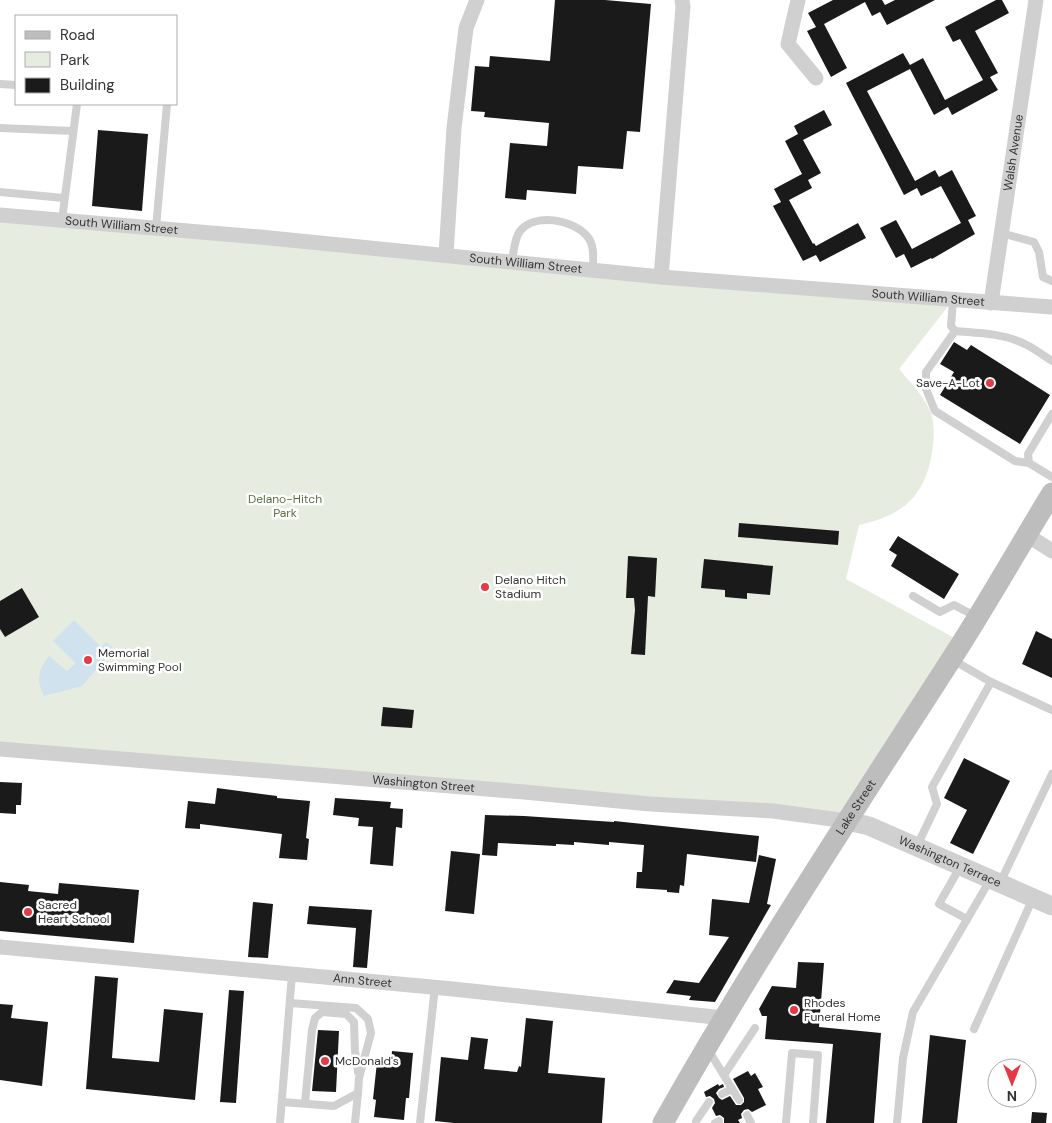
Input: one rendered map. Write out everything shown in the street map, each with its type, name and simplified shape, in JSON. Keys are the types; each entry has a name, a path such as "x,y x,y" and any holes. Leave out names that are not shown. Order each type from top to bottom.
{"main road":[{"name":"Lake Street","path":"663,1123 706,1047 807,883 952,659 1052,494"}],"street":[{"path":"446,255 454,128 464,37 477,0"},
{"path":"661,277 682,0"},
{"path":"798,0 788,44 816,78"},
{"name":"Walsh Avenue","path":"991,303 1036,0"},
{"name":"South William Street","path":"0,215 446,255 661,277 1052,308"},
{"path":"1027,535 1052,551"},
{"name":"Washington Street","path":"0,749 650,804 773,811 847,821"},
{"name":"Washington Terrace","path":"847,821 869,826 1052,906"},
{"name":"Ann Street","path":"0,947 434,987 724,1018"}],"lane":[{"path":"0,84 15,85"},
{"path":"62,220 77,105"},
{"path":"156,228 167,105"},
{"path":"0,128 73,131"},
{"path":"0,192 64,198"},
{"path":"512,262 516,239 520,231 530,223 544,220 560,221 570,224 588,236 592,247 593,270"},
{"path":"1002,234 1034,242 1039,252 1043,277 1052,281"},
{"path":"953,300 951,326 954,331"},
{"path":"954,331 1008,337 1020,341 1052,361"},
{"path":"954,331 926,372 926,389 935,411 1015,461 1029,462 1052,477"},
{"path":"1029,462 1028,454 1052,414"},
{"path":"913,596 940,612 954,605 977,617"},
{"path":"952,659 991,682 1052,710"},
{"path":"916,847 938,804 932,788 991,682"},
{"path":"897,1123 903,1058 914,1012 967,919 995,881 1052,774"},
{"path":"961,866 938,904 967,919"},
{"path":"974,1029 1033,898"},
{"path":"280,1123 292,974"},
{"path":"420,1123 434,987"},
{"path":"290,1003 356,1008 368,1019 371,1033 359,1078 355,1123"},
{"path":"305,1104 312,1030 316,1018 322,1012 346,1014 354,1022 355,1051 359,1078"},
{"path":"724,1075 755,1028"},
{"path":"706,1047 739,1100"},
{"path":"786,1123 792,1053 818,1055 813,1123"},
{"path":"722,1094 732,1089"},
{"path":"282,1102 334,1106 358,1093"},
{"path":"696,1123 709,1102"},
{"path":"747,1115 751,1123"}],"green space":[{"name":"Delano-Hitch Park","path":"0,216 953,300 899,369 921,395 931,413 934,432 929,468 924,481 909,502 888,516 859,525 846,579 962,642 847,821 0,746"}],"water":[{"name":"Memorial Swimming Pool","path":"74,620 101,647 106,642 114,649 82,686 44,696 41,691 39,676 42,666 49,656 67,671 76,663 53,641"}],"building":[{"path":"555,0 605,0 651,4 640,132 627,131 623,169 578,166 576,194 527,190 526,200 505,198 510,143 547,146 549,123 484,117 485,112 471,111 475,66 489,67 490,56 550,61"},
{"path":"833,0 882,0 885,5 895,0 935,0 887,25 880,12 872,16 865,2 824,24 847,68 831,77 807,31 816,27 808,13"},
{"path":"996,0 1002,0 1009,13 975,31 998,73 990,77 998,90 952,115 948,107 934,115 910,69 867,91 915,181 935,170 939,177 952,170 976,216 968,220 975,234 932,259 911,268 904,254 896,258 880,228 896,220 912,249 961,223 941,186 921,196 917,188 904,195 846,83 903,53 910,65 923,58 945,100 983,80 960,39 953,42 945,27"},
{"path":"824,110 832,125 803,140 821,173 808,180 812,188 789,200 813,244 816,246 858,223 866,238 820,262 816,255 803,261 773,206 781,202 774,189 802,174 785,141 798,134 794,126"},
{"path":"98,130 148,134 142,211 92,206"},
{"name":"Save-A-Lot","path":"954,342 967,350 971,345 1050,395 1020,444 940,395 954,372 940,364"},
{"path":"739,523 839,531 838,545 738,537"},
{"path":"898,536 959,574 944,599 891,566 897,555 889,550"},
{"path":"628,556 657,558 655,597 648,596 645,655 631,654 635,610 634,598 626,598"},
{"path":"704,559 773,566 770,595 747,593 747,599 725,597 725,590 701,588"},
{"path":"22,588 39,617 5,637 0,629 0,601"},
{"path":"1036,631 1052,639 1052,678 1022,664"},
{"path":"383,707 414,710 412,728 381,726"},
{"path":"964,758 1010,781 973,854 950,843 967,810 944,798"},
{"path":"0,782 22,783 21,805 16,805 16,814 0,813"},
{"path":"217,788 277,796 277,798 310,801 306,838 309,839 307,860 279,858 282,834 200,824 200,829 185,828 188,801 215,804"},
{"path":"335,798 391,802 390,808 403,809 402,828 396,827 393,866 370,864 373,827 358,826 359,818 333,815"},
{"path":"485,815 614,821 759,836 756,862 687,854 684,886 680,885 679,893 667,892 667,890 636,888 637,872 642,872 644,845 609,842 609,845 574,842 574,845 556,844 556,846 498,843 497,856 482,855"},
{"path":"451,851 480,854 474,914 445,911"},
{"path":"759,855 776,859 767,904 771,905 715,1002 689,1000 691,996 666,993 674,980 699,983 729,937 709,935 712,899 749,903"},
{"path":"0,882 29,885 28,891 58,894 59,883 139,890 134,943 0,931"},
{"path":"253,902 273,904 268,958 248,957"},
{"path":"309,906 372,910 367,968 353,967 356,928 307,924"},
{"path":"798,962 824,963 819,1027 881,1033 874,1123 826,1123 833,1044 765,1039 767,1016 762,1016 759,1009 772,986 796,988"},
{"path":"95,976 118,978 112,1058 159,1062 164,1009 203,1013 195,1100 86,1089"},
{"path":"229,990 244,991 236,1103 220,1102"},
{"path":"0,1004 13,1005 11,1018 48,1022 42,1086 0,1080"},
{"path":"526,1018 553,1021 548,1073 605,1078 602,1123 454,1123 435,1121 441,1057 468,1060 471,1037 488,1039 484,1069 517,1072 519,1066 521,1067"},
{"name":"McDonald's","path":"318,1030 339,1031 336,1092 312,1091"},
{"path":"930,1035 966,1040 957,1123 922,1123"},
{"path":"392,1051 413,1053 409,1098 406,1098 404,1120 374,1117 376,1100 373,1099 377,1062 391,1063"},
{"path":"748,1071 751,1076 755,1073 763,1087 758,1089 766,1105 752,1112 748,1109 744,1110 741,1114 742,1118 738,1120 740,1123 724,1123 724,1118 720,1115 716,1116 712,1108 715,1103 714,1099 710,1096 706,1097 704,1092 718,1084 719,1086 723,1084 724,1087 716,1093 719,1098 722,1100 730,1096 736,1105 741,1105 744,1102 744,1098 733,1079"},
{"path":"1032,1112 1047,1113 1046,1123 1031,1123"}],"place":[{"name":"Save-A-Lot","path":"990,383"},
{"name":"Delano Hitch Stadium","path":"485,587"},
{"name":"Memorial Swimming Pool","path":"88,660"},
{"name":"Sacred Heart School","path":"28,912"},
{"name":"Rhodes Funeral Home","path":"794,1010"},
{"name":"McDonald's","path":"325,1061"}]}
